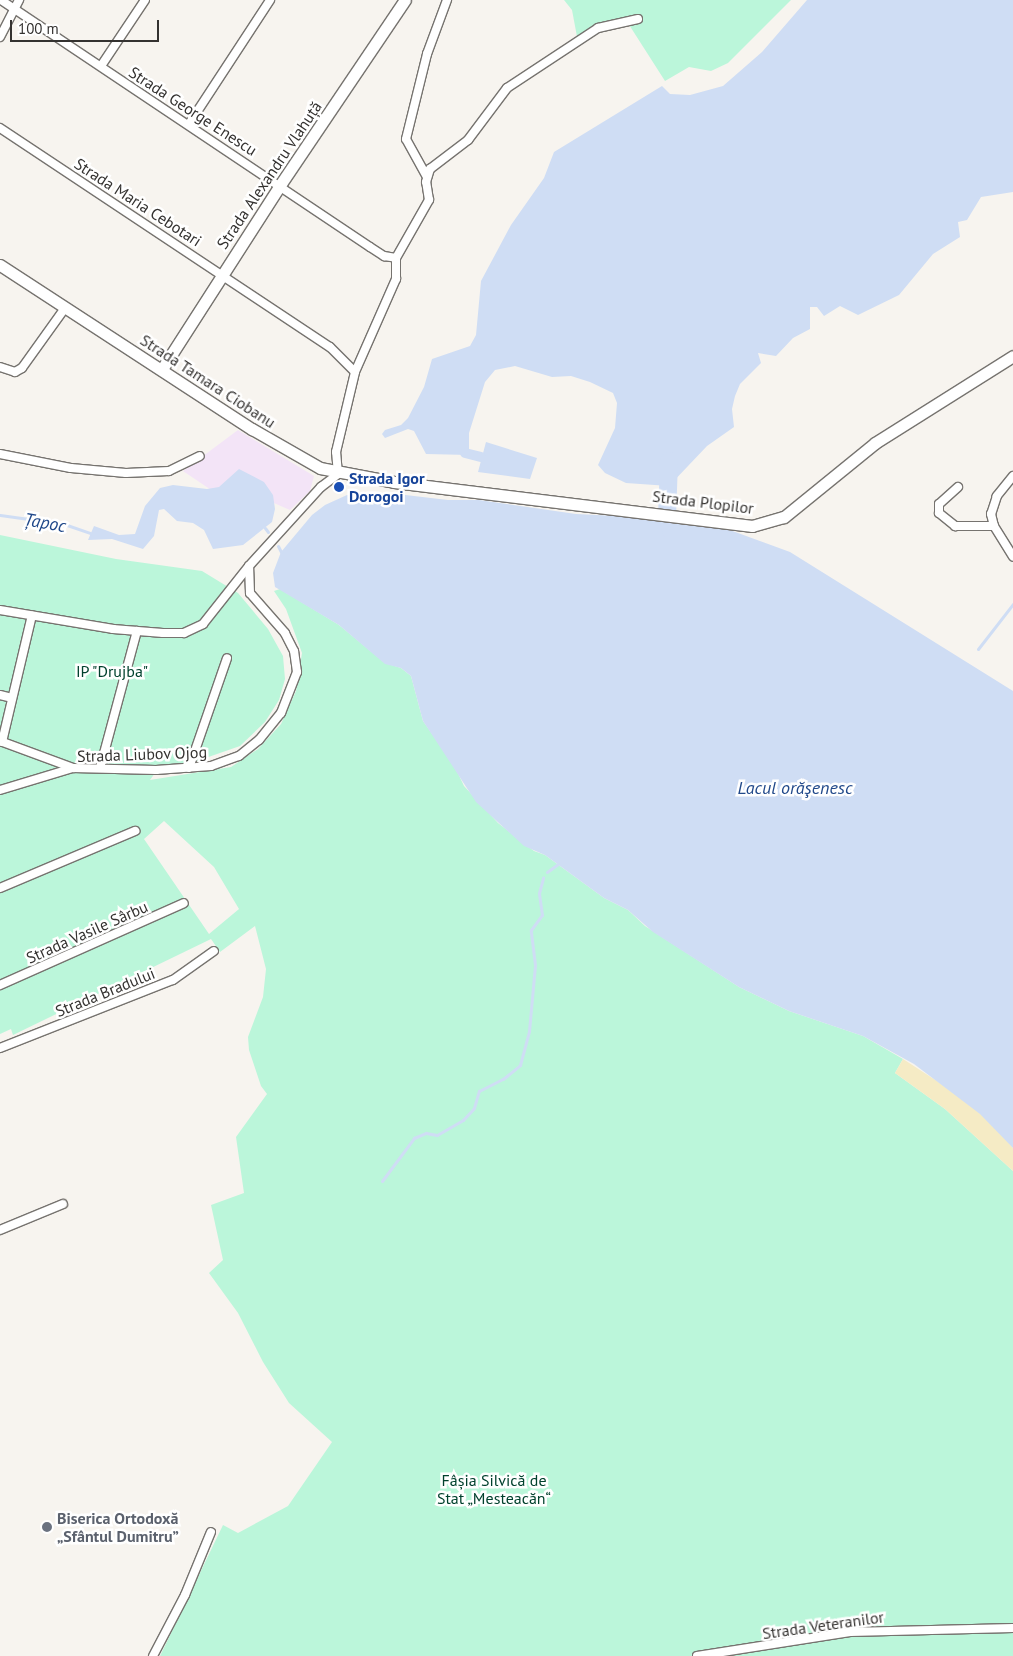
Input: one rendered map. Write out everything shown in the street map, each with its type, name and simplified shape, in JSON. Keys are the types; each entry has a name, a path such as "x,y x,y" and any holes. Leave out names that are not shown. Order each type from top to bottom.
{"street":[{"name":"Strada George Enescu","path":"1,0 384,256 396,258"},
{"path":"0,37 13,8 19,0"},
{"path":"101,66 145,0"},
{"path":"189,124 270,0"},
{"name":"Strada Аlexandru Vlahuță","path":"162,369 280,185 405,0"},
{"path":"0,610 137,631 175,634 192,631 214,612 249,566 321,486 338,474 336,452 355,372 396,279 396,258 429,200 426,177 406,140 427,54 447,0"},
{"path":"426,177 433,165 468,140 507,88 598,28 638,18"},
{"name":"Strada Maria Cebotari","path":"0,128 330,346 355,372"},
{"name":"Strada Tamara Ciobanu","path":"0,265 306,463 338,474"},
{"path":"0,367 15,372 22,368 65,308"},
{"name":"Strada Plopilor","path":"338,474 733,524 766,524 784,517 875,443 1013,356"},
{"path":"0,454 71,468 126,474 170,471 200,456"},
{"path":"1013,476 1000,491 992,508 994,526 1013,556"},
{"path":"958,487 938,504 939,513 955,526 994,526"},
{"name":"Strada Liubov Ojog","path":"0,790 73,768 189,768 219,764 250,748 273,725 293,689 297,672 294,651 285,634 250,593 249,566"},
{"path":"32,615 1,741 73,768"},
{"path":"100,768 137,631"},
{"path":"189,768 227,658"},
{"path":"0,695 12,698"},
{"path":"0,888 135,831"},
{"name":"Strada Vasile Sârbu","path":"0,985 184,903"},
{"name":"Strada Bradului","path":"0,1048 173,980 214,951"},
{"path":"0,1230 63,1204"},
{"path":"153,1656 185,1595 211,1532"},
{"name":"Strada Veteranilor","path":"697,1656 850,1632 1013,1628"}],"shaded area":[{"path":"238,430 314,476 310,491 290,510 267,500 226,500 183,471"}],"green space":[{"path":"564,0 791,0 728,63 711,71 689,67 665,81 626,20 598,28 578,42 572,10"},
{"path":"0,535 116,559 202,571 238,593 268,629 283,656 285,679 279,700 265,722 240,746 197,761 195,770 155,773 150,780 231,767 258,749 281,724 296,691 302,653 286,609 274,591 280,589 339,625 385,663 401,668 411,676 423,721 454,765 464,786 498,823 534,851 545,855 604,898 628,910 645,926 739,987 789,1011 863,1036 903,1059 895,1073 945,1109 1013,1171 1013,1656 160,1656 223,1525 238,1533 288,1506 332,1442 289,1403 263,1362 238,1313 209,1273 223,1260 211,1205 244,1193 236,1137 267,1094 261,1086 249,1050 248,1037 263,997 266,969 255,926 220,952 211,939 13,1035 11,1029 0,1034","holes":["164,821 214,867 239,909 209,934 144,839"]}],"sand":[{"path":"903,1059 980,1109 1013,1148 1013,1171 945,1109 895,1073"}],"water":[{"path":"807,0 1013,0 1013,192 981,197 967,220 958,222 960,237 933,254 899,295 858,315 840,306 824,316 817,307 810,307 810,329 793,338 776,356 758,353 761,363 740,384 735,396 732,409 734,427 707,446 669,486 626,483 605,473 598,465 615,428 617,403 613,393 590,382 571,376 552,377 515,366 495,370 485,382 469,433 469,455 426,454 414,431 408,429 385,438 382,434 385,430 401,425 408,418 424,387 432,359 470,346 476,335 481,281 511,225 544,178 554,152 662,86 670,94 690,95 723,86 762,52"},
{"path":"486,442 537,458 530,479 478,472"},
{"path":"239,469 264,482 273,495 275,509 272,522 243,545 213,549 204,530 193,523 177,521 164,509 159,510 154,536 143,549 112,539 88,540 94,526 119,535 135,534 145,506 160,488 173,485 207,489 219,487"},
{"name":"Lacul orăşenesc","path":"397,494 448,500 479,500 576,514 677,519 727,529 790,552 1013,691 1013,1148 980,1114 914,1064 863,1036 789,1011 739,987 653,932 628,910 604,898 545,855 524,846 476,802 423,721 411,676 401,668 385,664 339,625 275,587 273,573 281,552 312,515 325,505 347,495"}],"waterway":[{"path":"465,453 481,457"},
{"path":"669,461 667,519 672,532"},
{"name":"Țapoc","path":"0,515 64,524 90,533"},
{"path":"265,528 268,532"},
{"path":"278,546 281,552"},
{"path":"978,649 1013,604"},
{"path":"547,872 558,864"},
{"path":"382,1181 414,1138 426,1133 437,1135 463,1120 474,1108 479,1091 503,1079 520,1065 529,1031 535,965 531,930 542,915 539,893 543,878"}],"place":[{"name":"Strada Igor Dorogoi","path":"339,487"},
{"name":"Biserica Ortodoxă „Sfântul Dumitru”","path":"47,1527"}],"park label":[{"name":"IP \"Drujba\"","path":"112,671"},
{"name":"Fâșia Silvică de Stat „Mesteacăn“","path":"494,1489"}]}
